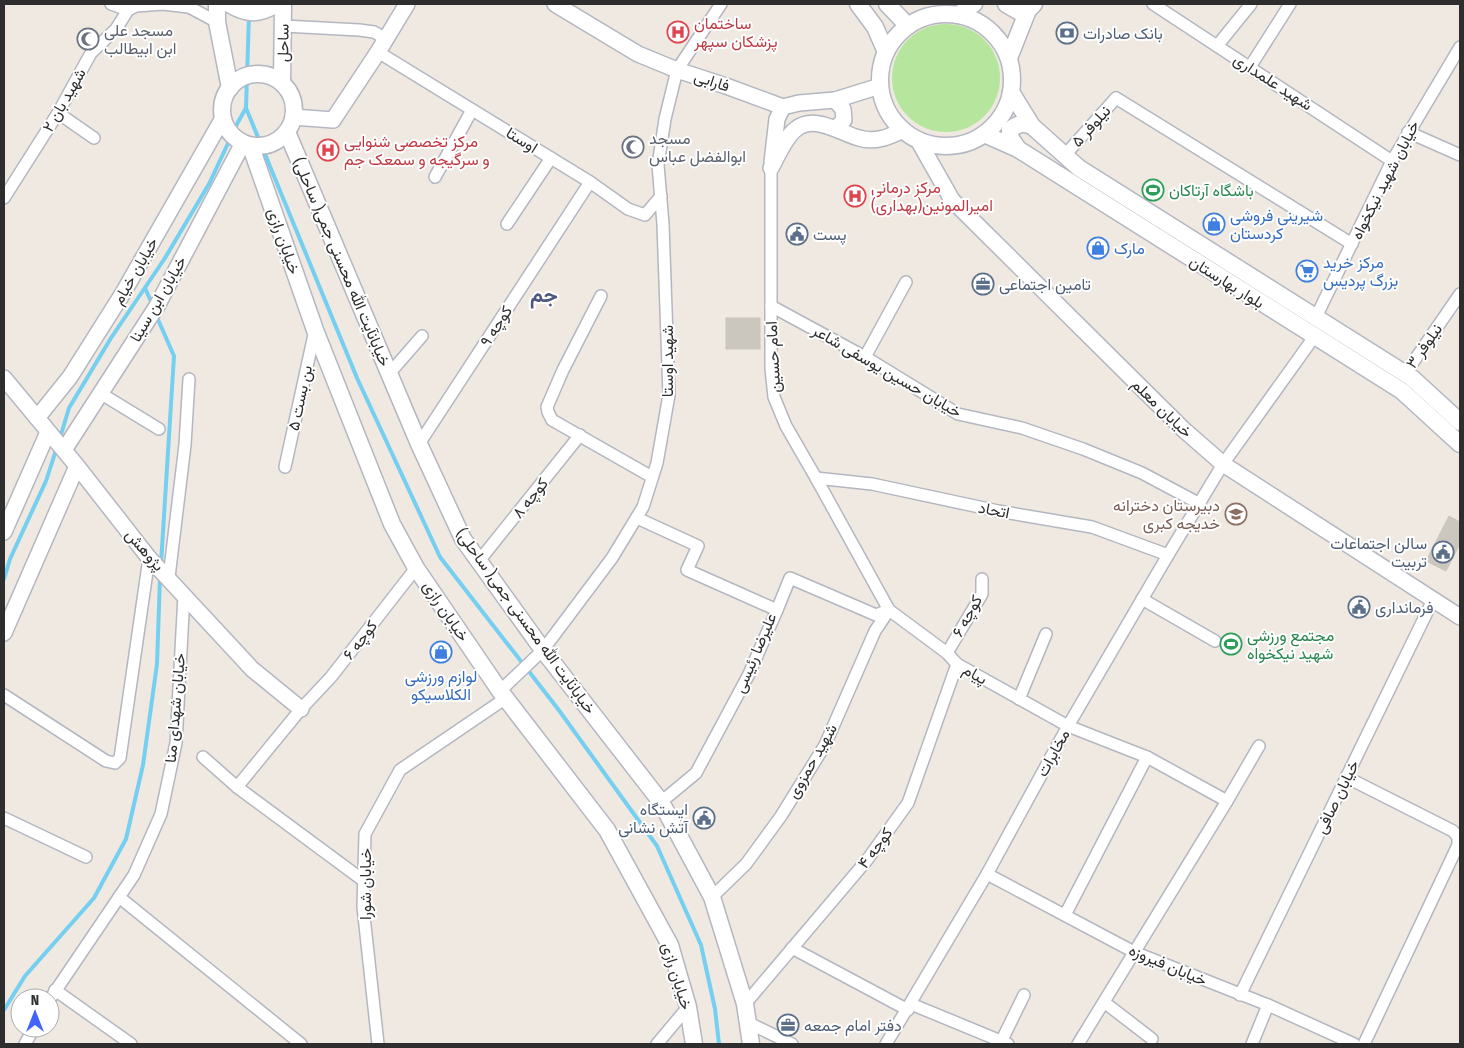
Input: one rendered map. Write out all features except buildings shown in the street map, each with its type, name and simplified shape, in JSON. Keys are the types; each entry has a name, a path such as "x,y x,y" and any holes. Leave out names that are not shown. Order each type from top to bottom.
{"main road":[{"path":"217,4 217,22 230,88"},
{"path":"229,4 244,12 255,13 277,4"},
{"name":"ساحل","path":"282,83 283,4"},
{"path":"858,4 875,27 886,52"},
{"path":"887,4 908,26"},
{"path":"958,15 974,4"},
{"path":"1006,4 1018,11 1031,7"},
{"path":"1008,58 1031,7"},
{"path":"940,14 958,15 974,20 989,30 1000,42 1008,58 1012,74 1012,92 1002,115 984,134 969,142 952,146 934,145 918,140 903,130 892,118 884,102 880,86 881,68 886,52 895,38 908,26 924,18 940,14"},
{"path":"250,75 266,75 274,77 282,83 293,101 290,124 276,142 267,146 247,145 230,132 225,122 223,102 230,88 236,82 250,75"},
{"name":"بلوار بهارستان","path":"1012,92 1032,126 1079,168 1412,378 1460,422"},
{"path":"1018,150 1010,137 1010,130 1016,125 1023,123 1032,126"},
{"name":"خیابانآیت الله محسنی جمی( ساحلی)","path":"290,124 389,374 463,539 543,650 661,802 712,897 745,1004 751,1044"},
{"name":"بلوار بهارستان","path":"984,134 1018,150 1402,391 1460,444"},
{"name":"خیابان رازی","path":"247,145 315,330 392,524 416,568 503,694 606,830 670,945 688,1007 694,1044"}],"street":[{"path":"111,4 128,10 136,6 163,4 189,8 217,22"},
{"path":"290,124 333,120 407,4"},
{"name":"فارابی","path":"555,4 638,54 677,70 783,107"},
{"path":"677,70 721,4"},
{"name":"شهید علمداری","path":"1153,4 1392,161"},
{"path":"1217,46 1251,4"},
{"path":"1250,67 1290,4"},
{"name":"شهید بان ۲","path":"4,197 58,113 91,53 116,29 128,10"},
{"name":"اوستا","path":"284,26 374,32 382,45 472,110 590,182 628,209 645,215 660,196"},
{"name":"خیابان شهید نیکخواه","path":"1316,318 1392,161 1460,47"},
{"name":"شهید اوستا","path":"543,650 612,558 637,518 643,507 657,462 668,395 667,325 658,165 677,70"},
{"path":"783,107 799,103 835,100 880,86"},
{"name":"نیلوفر ۵","path":"1065,155 1116,98 1352,244"},
{"path":"835,100 843,109 844,120 836,128"},
{"name":"امام حسین","path":"783,107 777,119 771,168 771,368 774,397 786,426 889,610"},
{"path":"435,177 472,110"},
{"path":"58,113 94,138"},
{"name":"خیابان خیام","path":"36,418 70,377 123,293 225,122"},
{"path":"771,168 796,128 811,123 836,128 860,139 883,140 903,130"},
{"path":"1408,132 1460,155"},
{"name":"خیابان معلم","path":"918,140 952,200 1183,429 1223,464 1460,617"},
{"name":"خیابان ابن سینا","path":"64,450 157,306 247,145"},
{"path":"508,224 550,158"},
{"name":"کوچه ۹","path":"419,444 590,182"},
{"path":"865,357 906,282"},
{"path":"601,296 563,370 547,406 548,412 552,420 652,477"},
{"name":"نیلوفر ۳","path":"1405,374 1459,299"},
{"name":"خیابان حسین یوسفی شاعر","path":"771,306 865,357 958,414 1022,428 1084,449 1142,473 1200,504"},
{"name":"بن بست ۵","path":"285,467 315,330"},
{"path":"389,374 422,336"},
{"name":"مخابرات","path":"886,1044 910,1007 987,874 1068,726 1223,464 1314,337"},
{"name":"پژوهش","path":"4,378 151,560 252,669 301,709"},
{"path":"168,577 185,445 189,379"},
{"path":"100,393 159,429"},
{"path":"4,532 48,432"},
{"name":"کوچه ۸","path":"479,561 580,435"},
{"path":"4,633 77,466"},
{"name":"اتحاد","path":"816,478 872,484 998,511 1092,527 1168,555"},
{"name":"علیرضا رئیسی","path":"637,518 698,546 687,570 777,610 749,674 696,772 661,802"},
{"path":"4,695 106,762 115,763 120,758 151,560"},
{"name":"کوچه ۶","path":"237,787 301,709 332,677 416,568"},
{"path":"777,610 790,578 876,615 889,610"},
{"name":"کوچه ۶","path":"947,652 982,594 982,579"},
{"name":"خیابان شهدای منا","path":"57,988 134,875 161,814 176,743 184,595"},
{"path":"1142,599 1215,641"},
{"name":"خیابان صافی","path":"1240,994 1433,600"},
{"name":"پیام","path":"889,610 947,652 957,664 1068,726 1147,757 1227,801"},
{"name":"شهید حمزوی","path":"712,897 746,864 781,816 825,745 875,631 889,610"},
{"path":"1019,699 1046,634"},
{"name":"خیابان شورا","path":"378,1044 363,907 365,834 400,770 503,694 543,650"},
{"name":"کوچه ۴","path":"745,1004 867,860 908,803 957,664"},
{"path":"1078,1044 1259,746"},
{"path":"203,757 237,787 364,882"},
{"path":"1065,915 1147,757"},
{"path":"1346,778 1453,831 1458,837 1458,845 1364,1044"},
{"path":"4,818 86,858"},
{"name":"خیابان فیروزه","path":"987,874 1134,952 1268,1005 1354,1044"},
{"path":"119,897 301,1044"},
{"path":"792,948 910,1007 1004,1043 1024,994"},
{"path":"60,998 132,1044"},
{"path":"1104,1002 1152,1039"},
{"path":"1252,1044 1268,1005"},
{"path":"657,1044 688,1007"},
{"path":"749,1023 792,1044"}],"green space":[{"path":"946,24 967,28 984,40 996,57 1000,78 996,99 984,116 967,128 946,132 925,128 908,116 896,99 892,78 896,57 908,40 925,28"}],"waterway":[{"path":"249,15 246,108 357,378 440,557 558,709 657,846 701,945 715,1009 719,1044"},
{"path":"60,438 69,408 111,338 165,258 209,184 246,108"},
{"path":"145,288 153,306"},
{"path":"156,315 174,356 161,564"},
{"path":"4,579 10,559 46,481 57,447"},
{"path":"4,1010 25,976 94,898 126,839 143,765 157,664 160,578"}],"place":[{"name":"ساختمان پزشکان سپهر","path":"678,32"},
{"name":"بانک صادرات","path":"1067,33"},
{"name":"مسجد علی ابن ابیطالب","path":"88,39"},
{"name":"مسجد ابوالفضل عباس","path":"633,147"},
{"name":"مرکز تخصصی شنوایی و سرگیجه و سمعک جم","path":"328,150"},
{"name":"باشگاه آرتاکان","path":"1153,190"},
{"name":"مرکز درمانی امیرالمونین(بهداری)","path":"855,196"},
{"name":"شیرینی فروشی کردستان","path":"1214,224"},
{"name":"پست","path":"797,234"},
{"name":"مارک","path":"1098,248"},
{"name":"مرکز خرید بزرگ پردیس","path":"1307,271"},
{"name":"تامین اجتماعی","path":"983,284"},
{"name":"دبیرستان دخترانه خدیجه کبری","path":"1236,514"},
{"name":"سالن اجتماعات تربیت","path":"1443,552"},
{"name":"فرمانداری","path":"1359,607"},
{"name":"مجتمع ورزشی شهید نیکخواه","path":"1231,644"},
{"name":"لوازم ورزشی الکلاسیکو","path":"441,652"},
{"name":"ایستگاه آتش نشانی","path":"704,818"},
{"name":"دفتر امام جمعه","path":"788,1025"}],"district":[{"name":"جم","path":"544,295"}]}
